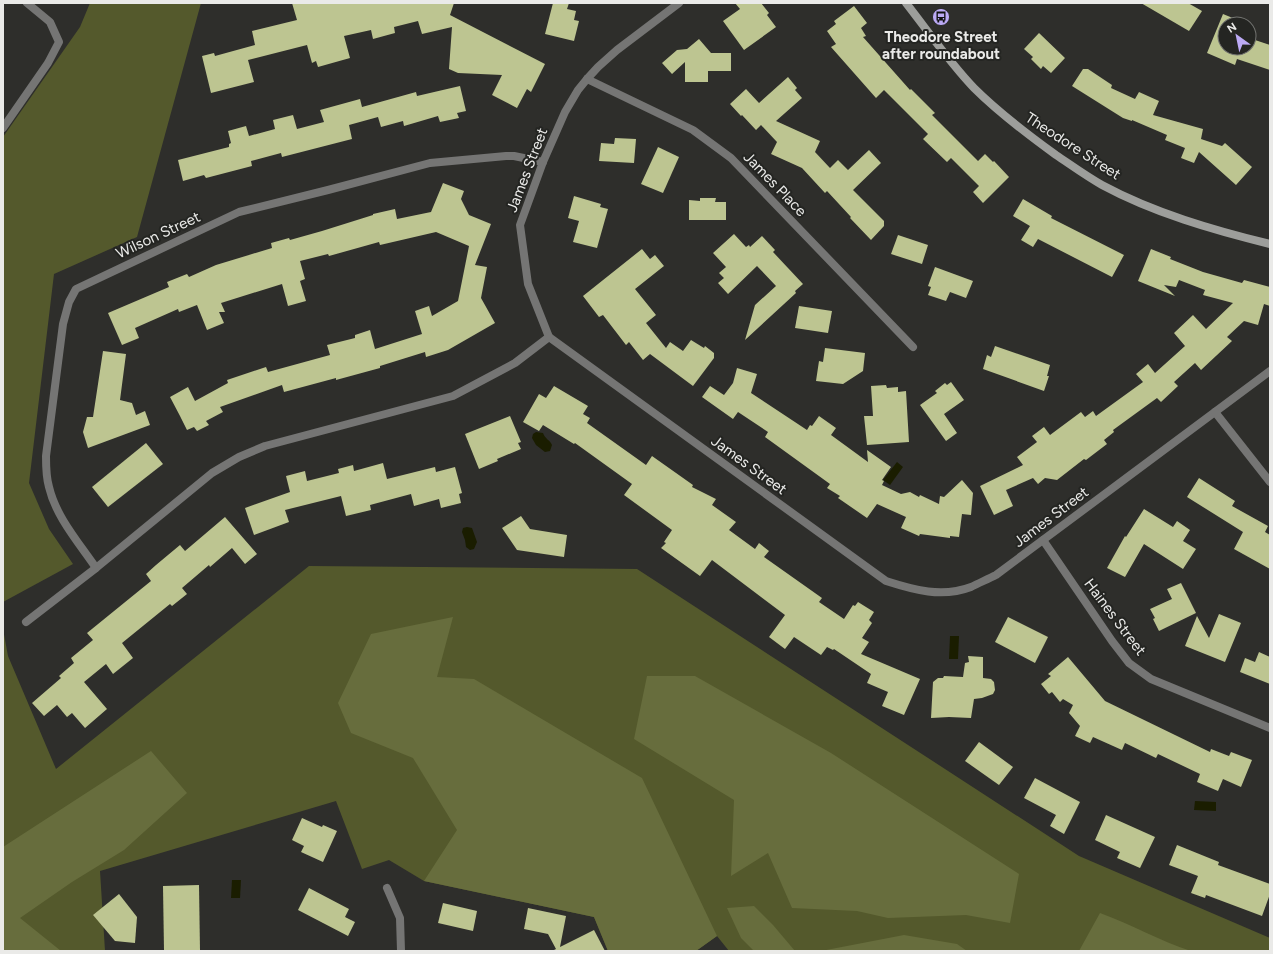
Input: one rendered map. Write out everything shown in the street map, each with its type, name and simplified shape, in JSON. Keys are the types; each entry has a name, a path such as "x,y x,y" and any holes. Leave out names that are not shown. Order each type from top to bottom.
{"main road":[{"name":"Theodore Street","path":"906,3 953,62 989,103 1030,137 1081,172 1102,185 1152,208 1228,234 1270,244"}],"street":[{"path":"3,128 48,63 59,42 50,22 27,3"},
{"name":"James Street","path":"679,3 617,50 587,79 565,112 543,162 520,226 528,284 549,337 886,581 913,590 945,593 970,587 996,575 1270,371"},
{"name":"James Place","path":"587,79 693,130 732,158 913,347"},
{"name":"Wilson Street","path":"96,568 55,506 49,487 47,472 46,456 63,324 69,302 76,289 239,212 430,163 506,156 514,156 543,162"},
{"path":"26,622 96,568 212,473 239,457 265,446 453,396 514,363 549,337"},
{"path":"1215,412 1270,482"},
{"name":"Haines Street","path":"1043,540 1112,641 1129,663 1151,679 1270,728"},
{"path":"387,888 400,918 401,951"}],"green space":[{"path":"90,3 201,3 137,237 54,274 29,483 49,529 73,564 3,602 3,137 80,27"},
{"path":"309,566 637,569 1079,856 1270,938 1270,951 729,951 717,936 696,951 608,951 594,917 424,881 389,860 362,869 336,801 100,871 105,951 3,951 3,629 8,656 56,769"},
{"path":"453,617 437,677 474,679 642,778 717,936 696,951 608,951 594,917 424,881 457,830 413,758 351,733 338,703 371,634"},
{"path":"647,676 695,676 831,753 1019,874 1010,923 966,915 888,918 857,911 792,908 768,853 731,876 734,800 634,739"},
{"path":"151,751 187,793 124,850 72,882 20,918 61,951 3,951 3,847"},
{"path":"754,906 773,925 795,951 754,951 741,938 727,908"},
{"path":"1100,913 1168,942 1191,951 1079,951"},
{"path":"904,935 957,944 967,951 821,951"}],"shaded area":[{"path":"536,432 543,433 551,443 552,445 550,451 545,452 536,445 532,438 533,434"},
{"path":"897,462 903,467 890,485 883,480"},
{"path":"463,528 472,528 477,542 474,549 470,550 466,547 462,532"},
{"path":"950,636 959,636 958,659 949,659"},
{"path":"1195,801 1216,802 1216,811 1194,810"},
{"path":"232,880 241,880 240,898 231,898"}],"building":[{"path":"292,3 454,3 450,15 545,64 531,92 527,89 517,108 492,95 502,75 458,73 449,69 452,27 422,34 418,21 394,27 395,33 373,39 371,30 344,36 350,58 318,67 316,61 312,63 307,45 248,60 254,82 211,93 202,56 214,53 215,56 255,45 252,31 297,20"},
{"path":"553,3 569,3 567,9 576,11 574,20 579,21 574,41 545,34"},
{"path":"735,3 761,3 769,13 767,15 776,27 744,50 723,21 740,9"},
{"path":"1141,3 1188,3 1202,11 1189,31"},
{"path":"854,6 867,23 861,28 866,36 863,37 910,90 911,89 935,113 932,115 978,161 985,154 1009,177 983,203 973,192 979,186 951,158 947,162 923,139 928,134 884,90 876,98 831,47 836,44 827,31 836,24 834,21"},
{"path":"1217,29 1217,56 1257,56 1257,41 1270,45 1270,70 1237,59 1235,65 1207,53"},
{"path":"1039,33 1065,58 1051,73 1043,66 1041,69 1031,59 1033,57 1024,49"},
{"path":"699,39 711,53 731,53 731,71 708,71 708,82 685,82 685,62 672,74 662,63 677,50 687,49"},
{"path":"1083,69 1088,69 1112,85 1111,88 1135,99 1139,92 1159,101 1153,115 1203,129 1201,139 1222,146 1225,143 1252,167 1236,185 1199,152 1194,163 1181,158 1185,148 1165,140 1167,135 1132,120 1123,118 1072,86"},
{"path":"788,77 797,88 795,90 802,98 776,121 820,141 815,152 830,168 838,160 848,170 869,150 881,163 853,190 884,221 884,226 871,240 827,191 825,193 802,168 771,154 777,142 761,125 756,130 730,104 746,89 759,103"},
{"path":"460,86 466,111 457,113 459,118 440,122 438,116 404,126 403,121 381,127 378,117 349,125 352,139 282,157 281,153 251,161 252,166 206,178 204,175 183,181 178,160 229,147 229,144 231,143 228,131 246,126 249,136 275,129 273,120 293,115 297,129 324,122 320,110 360,99 362,107 416,92 417,96"},
{"path":"615,138 636,139 634,163 599,161 601,143 614,144"},
{"path":"658,147 679,157 663,193 641,184"},
{"path":"443,183 464,191 461,199 469,215 491,224 475,265 487,267 481,298 495,323 448,350 426,357 425,352 380,366 380,368 284,392 282,385 220,407 223,412 206,421 209,425 197,431 194,427 187,430 170,397 188,387 195,401 228,383 227,380 266,367 268,372 330,355 327,345 355,338 355,335 370,330 375,349 422,334 415,311 429,306 432,316 458,301 469,246 436,232 380,245 379,242 329,256 328,254 300,261 305,279 300,281 306,301 288,306 282,284 221,303 225,312 219,312 224,323 207,330 197,305 179,312 178,309 135,328 139,338 122,345 108,313 169,287 167,282 187,274 189,277 216,265 272,248 271,243 289,238 290,240 373,214 395,209 397,219 431,212"},
{"path":"574,196 601,204 600,207 608,209 597,248 573,242 579,221 568,218"},
{"path":"700,198 716,198 715,202 726,202 726,220 689,220 689,200 700,201"},
{"path":"1023,199 1052,216 1051,218 1124,255 1112,277 1038,239 1033,247 1021,240 1030,226 1013,216"},
{"path":"734,234 746,247 749,245 750,247 762,236 775,250 773,252 803,284 795,291 796,293 745,340 755,305 776,286 757,266 728,294 718,283 724,278 719,273 726,267 713,253"},
{"path":"898,235 928,245 922,264 891,254"},
{"path":"642,249 650,259 655,255 664,266 635,289 656,315 646,323 666,348 670,342 683,351 691,340 704,348 705,346 714,353 714,358 693,386 650,354 643,360 629,342 626,345 603,315 599,317 583,296"},
{"path":"1151,249 1171,257 1170,259 1203,272 1242,283 1244,280 1270,287 1270,306 1264,304 1258,325 1244,321 1227,337 1232,341 1201,370 1195,363 1174,382 1178,386 1161,402 1157,398 1113,430 1114,432 1104,440 1107,444 1086,460 1084,459 1057,480 1045,478 1038,484 1033,478 1006,490 1013,506 994,515 980,486 1023,465 1017,457 1037,442 1032,436 1044,427 1050,435 1081,412 1085,417 1093,411 1096,416 1143,382 1136,374 1148,364 1155,373 1185,346 1174,333 1193,315 1206,329 1233,303 1203,295 1205,290 1179,280 1176,287 1164,285 1175,296 1138,281"},
{"path":"935,267 973,281 966,298 950,292 946,301 928,295 931,287 928,286"},
{"path":"799,306 832,311 828,333 795,328"},
{"path":"995,346 1050,365 1047,376 1049,376 1044,391 983,369 987,355 991,357"},
{"path":"825,348 865,353 863,371 843,384 816,381 819,361 823,362"},
{"path":"103,351 126,354 120,400 132,403 136,415 145,411 150,425 88,448 83,432 87,417 93,417"},
{"path":"737,368 757,374 751,393 807,430 819,416 836,428 831,435 868,462 867,450 891,467 882,480 884,481 882,485 901,494 910,492 919,497 920,495 939,504 940,496 944,497 962,480 973,493 971,515 962,514 959,537 950,536 950,538 920,534 919,536 901,528 906,517 877,504 867,518 838,498 840,496 827,488 830,484 765,437 768,432 738,412 733,419 702,397 710,386 724,395 733,383"},
{"path":"951,382 964,400 944,414 957,433 946,441 920,405 937,393 935,391 945,383 947,385"},
{"path":"886,385 887,388 898,387 898,392 906,391 909,442 867,445 864,416 873,416 871,386"},
{"path":"554,386 588,406 583,414 590,418 587,423 646,465 652,456 693,485 692,487 716,499 712,505 736,522 729,530 755,549 759,543 769,551 764,557 822,598 819,602 844,619 853,605 855,606 858,602 874,612 869,620 872,623 862,638 869,642 861,654 920,679 904,715 882,706 888,692 867,683 871,674 834,649 833,650 827,647 821,655 794,637 785,649 769,637 785,615 712,560 700,576 661,548 666,543 664,542 672,530 624,495 632,484 575,443 574,444 543,425 539,431 523,422 539,394 546,398"},
{"path":"510,416 521,442 518,443 521,449 497,459 498,461 479,469 465,434"},
{"path":"146,443 163,464 108,507 92,487"},
{"path":"383,463 387,479 435,467 436,472 455,467 462,493 459,494 461,503 441,508 439,499 414,506 411,494 370,505 371,510 346,516 341,496 285,510 289,522 254,535 245,508 290,492 286,476 305,471 307,481 339,473 338,469 353,465 354,471"},
{"path":"1199,478 1235,501 1232,506 1268,526 1265,532 1270,535 1270,569 1234,549 1243,532 1187,497"},
{"path":"1144,509 1173,527 1177,521 1190,530 1183,541 1196,549 1183,569 1144,544 1125,577 1107,568 1125,536 1126,537"},
{"path":"521,516 530,529 567,535 564,557 517,550 502,528"},
{"path":"225,517 257,554 245,564 232,548 182,588 187,594 172,606 170,604 122,643 133,658 113,674 106,664 84,682 107,709 85,728 72,713 67,717 57,705 44,716 32,703 61,678 59,676 74,663 71,658 93,640 87,633 151,581 146,574 156,565 180,545 185,551"},
{"path":"1181,583 1196,613 1159,631 1153,619 1155,618 1150,609 1172,599 1167,589"},
{"path":"1219,614 1241,623 1225,662 1185,646 1197,616 1209,638"},
{"path":"1008,617 1048,637 1035,663 995,642"},
{"path":"1259,652 1270,657 1270,684 1240,672 1245,658 1255,662"},
{"path":"968,656 983,657 983,678 991,679 994,682 995,690 993,694 974,699 971,718 931,718 933,682 938,678 943,678 944,676 963,677 965,663 969,662"},
{"path":"1068,657 1105,701 1210,752 1211,749 1229,756 1231,752 1252,760 1241,787 1223,779 1218,791 1197,782 1200,774 1158,754 1156,758 1125,743 1122,750 1093,737 1090,743 1075,736 1080,726 1069,713 1073,705 1063,699 1060,702 1052,692 1049,694 1041,684 1051,676 1048,674"},
{"path":"979,742 1013,767 999,785 965,761"},
{"path":"1035,778 1080,802 1064,834 1050,826 1056,815 1024,798"},
{"path":"1106,815 1155,837 1140,868 1117,858 1120,852 1095,840"},
{"path":"302,818 322,827 323,825 337,831 323,862 301,852 304,846 292,840"},
{"path":"1177,845 1219,862 1218,865 1270,884 1270,894 1262,916 1206,895 1205,898 1191,893 1198,876 1169,865"},
{"path":"199,885 200,951 164,951 163,886"},
{"path":"309,888 349,909 345,917 355,922 348,936 298,910"},
{"path":"119,894 137,917 135,943 115,941 93,915"},
{"path":"443,903 477,911 473,931 438,923"},
{"path":"528,908 566,916 560,947 594,930 605,951 552,951 556,949 548,934 524,929"}],"place":[{"name":"Theodore Street after roundabout","path":"941,17"}]}
